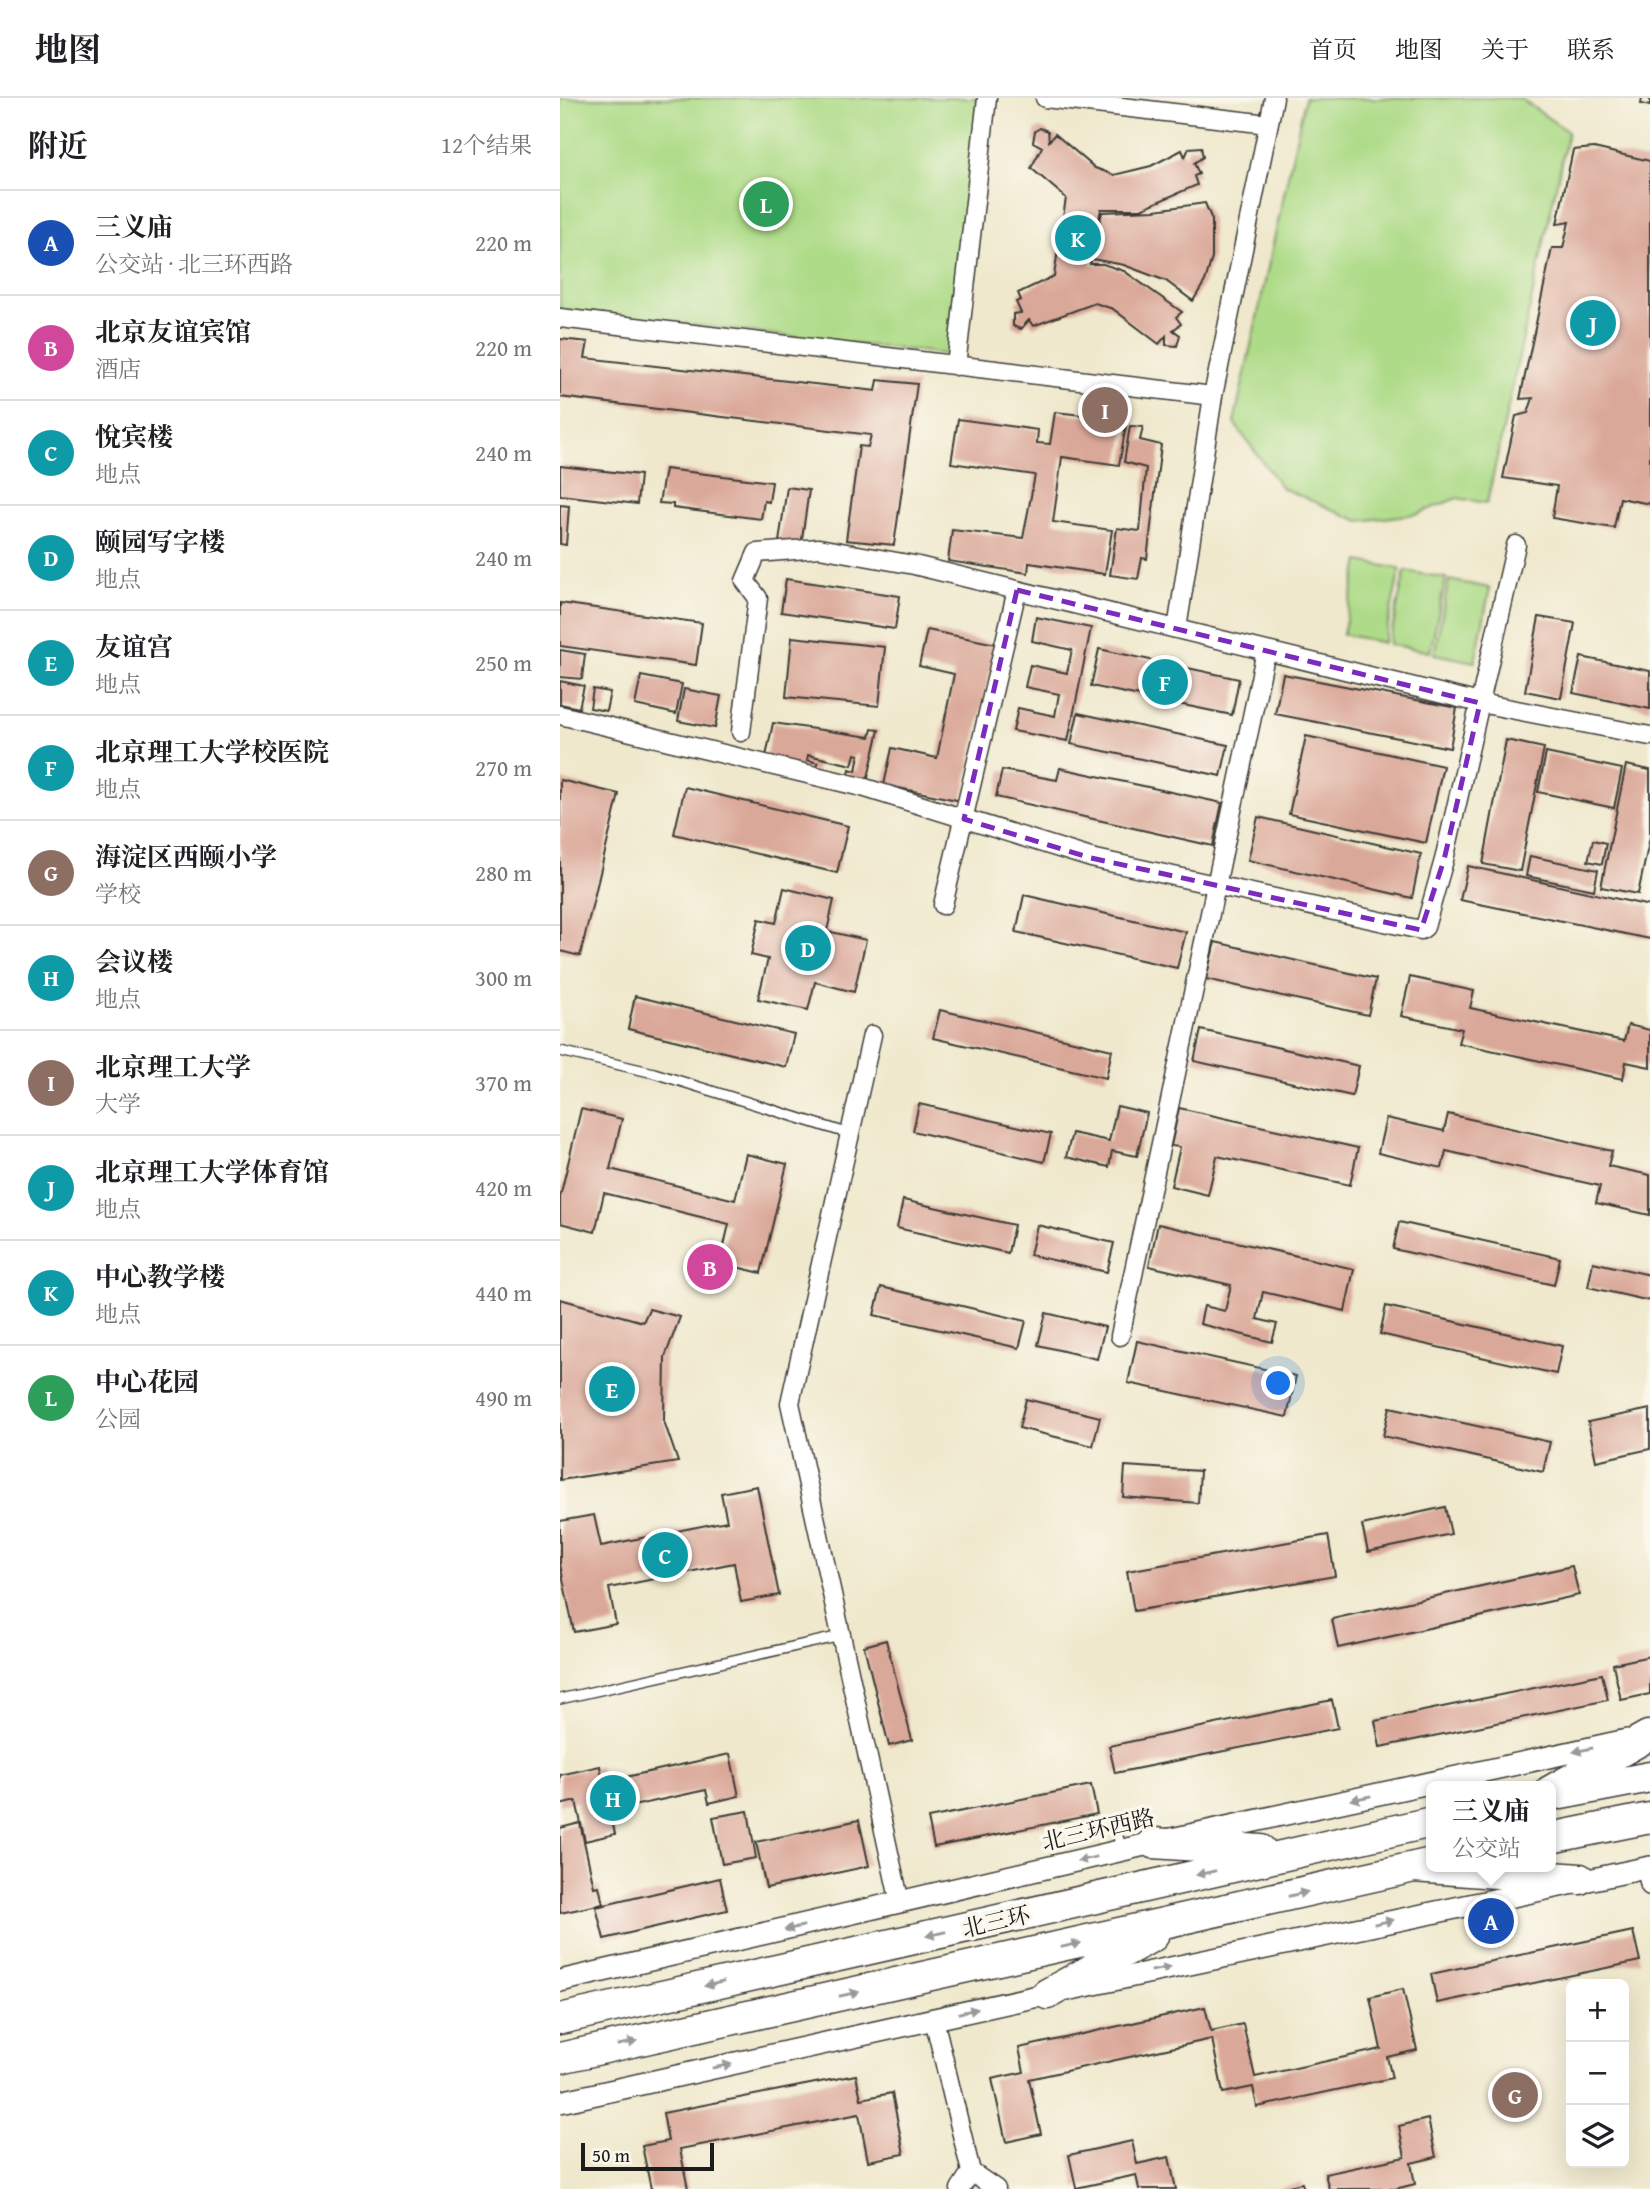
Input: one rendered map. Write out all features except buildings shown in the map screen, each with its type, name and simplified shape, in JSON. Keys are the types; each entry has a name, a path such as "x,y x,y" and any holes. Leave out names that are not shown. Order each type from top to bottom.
{"highway":[{"path":"1556,1788 1649,1735"},
{"path":"1556,1796 1650,1777"},
{"path":"1556,1837 1650,1818"},
{"name":"北三环","path":"560,2019 1426,1823"},
{"path":"1556,1838 1650,1834"},
{"path":"1153,1843 1296,1852"},
{"name":"北三环","path":"560,2058 1423,1865"},
{"name":"北三环","path":"1502,1872 1580,1879"},
{"path":"1047,1994 1184,1920"}],"street":[{"path":"956,366 986,98"},
{"path":"1045,98 1268,124"},
{"path":"1177,629 1213,396 1274,98"},
{"path":"560,318 1213,396"},
{"path":"560,715 862,787 1091,858 1421,930 1425,927 1444,860 1516,545"},
{"path":"741,732 758,598 745,581 757,553 819,548 914,565 1480,703 1650,736"},
{"path":"943,905 1017,590"},
{"path":"1120,1336 1266,651"},
{"path":"872,1035 790,1403 900,1903"},
{"name":"北三环西路","path":"1438,1781 1649,1735"},
{"name":"北三环西路","path":"560,1978 900,1903 1119,1842 1153,1843 1426,1784"},
{"path":"560,2102 1580,1879 1649,1873"},
{"path":"934,2019 971,2172 996,2189"},
{"path":"960,2189 971,2172"}],"lane":[{"path":"560,1051 654,1073 850,1134"},
{"path":"560,1699 841,1636"}],"highlighted area":[{"path":"1017,590 1480,703 1444,860 1421,930 1091,858 964,819"}],"green space":[{"path":"560,98 985,98 954,355 560,310"},
{"path":"1305,98 1520,98 1568,132 1487,503 1457,498 1417,514 1359,521 1282,488 1234,423"},
{"path":"1359,561 1400,569 1384,643 1343,634"},
{"path":"1405,571 1446,578 1430,652 1389,644"},
{"path":"1449,580 1490,588 1475,662 1434,654"}],"place":[{"name":"中心花园","path":"766,204"},
{"name":"中心教学楼","path":"1078,238"},
{"name":"北京理工大学体育馆","path":"1593,323"},
{"name":"北京理工大学","path":"1105,410"},
{"name":"北京理工大学校医院","path":"1165,682"},
{"name":"颐园写字楼","path":"808,948"},
{"name":"北京友谊宾馆","path":"710,1267"},
{"name":"友谊宫","path":"612,1389"},
{"name":"悅宾楼","path":"665,1555"},
{"name":"会议楼","path":"613,1798"},
{"name":"三义庙","path":"1491,1921"},
{"name":"海淀区西颐小学","path":"1515,2095"}]}
